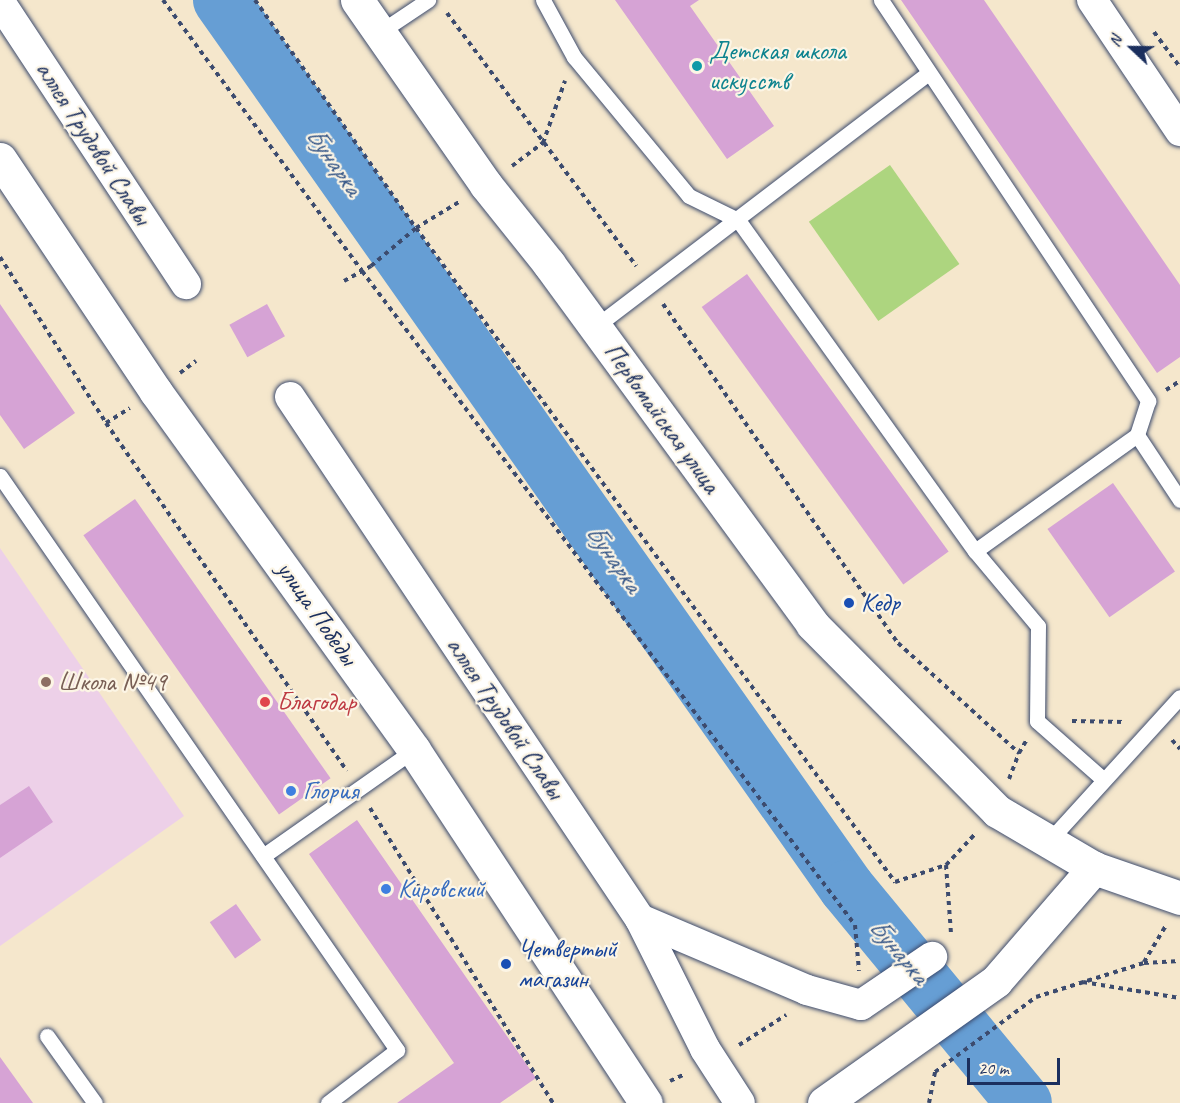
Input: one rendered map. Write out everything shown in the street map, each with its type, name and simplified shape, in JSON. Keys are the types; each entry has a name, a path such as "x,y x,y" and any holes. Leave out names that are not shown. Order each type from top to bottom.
{"main road":[{"name":"Первомайская улица","path":"357,0 486,185 595,327 812,624 997,811 1047,843 1094,868"},
{"name":"улица Победы","path":"0,159 156,392 414,750 646,1103"},
{"path":"824,1103 894,1056 996,981 1094,868 1174,910"}],"street":[{"path":"1092,0 1180,130"},
{"name":"аллея Трудовой Славы","path":"0,2 186,284"},
{"name":"аллея Трудовой Славы","path":"290,397 639,919 705,1049 740,1103"},
{"path":"639,919 807,990 861,1005 896,984 932,957"}],"lane":[{"path":"380,32 428,0"},
{"path":"543,0 574,57 689,196 738,220 975,551 1038,626 1037,721 1104,780"},
{"path":"881,0 1148,401 1137,435 975,551"},
{"path":"595,327 649,283 738,220 928,73"},
{"path":"1137,435 1180,500"},
{"path":"0,476 397,1050 328,1103"},
{"path":"1047,843 1180,697"},
{"path":"263,856 414,750"},
{"path":"47,1036 95,1103"}],"path":[{"path":"163,0 362,271 855,925 861,1005"},
{"path":"255,0 416,228 895,882 946,865 953,931 932,957"},
{"path":"445,9 649,283 898,643 1019,753 1037,721 1156,722 1180,748"},
{"path":"344,281 371,266 406,237"},
{"path":"0,257 106,423 360,790 553,1103"},
{"path":"1144,963 1174,910"},
{"path":"929,1103 935,1072 1036,997 1144,963 1180,961"},
{"path":"1081,982 1180,998"}],"shaded area":[{"name":"Школа №49","path":"0,548 184,816 0,946"}],"green space":[{"path":"890,165 959,264 878,321 809,222"}],"building":[{"name":"Детская школа искусств","path":"615,0 699,0 690,6 774,126 727,159"},
{"path":"901,0 984,0 1180,285 1180,357 1157,373"},
{"path":"747,274 949,551 903,584 702,307"},
{"path":"0,304 75,413 24,449 0,415"},
{"path":"267,304 285,336 247,357 229,325"},
{"path":"1113,483 1175,571 1109,617 1047,529"},
{"path":"135,499 331,778 279,814 83,535"},
{"path":"29,786 53,822 0,858 0,805"},
{"path":"357,820 536,1078 500,1103 397,1103 454,1063 309,854"},
{"path":"236,904 261,940 235,958 210,922"},
{"path":"0,1057 33,1103 0,1103"}],"waterway":[{"name":"Бунарка","path":"221,0 847,888 1024,1103"}],"place":[{"name":"Детская школа искусств","path":"697,66"},
{"name":"Кедр","path":"849,603"},
{"name":"Школа №49","path":"46,682"},
{"name":"Благодар","path":"265,702"},
{"name":"Глория","path":"291,791"},
{"name":"Кировский","path":"386,889"},
{"name":"Четвертый магазин","path":"506,964"}]}
